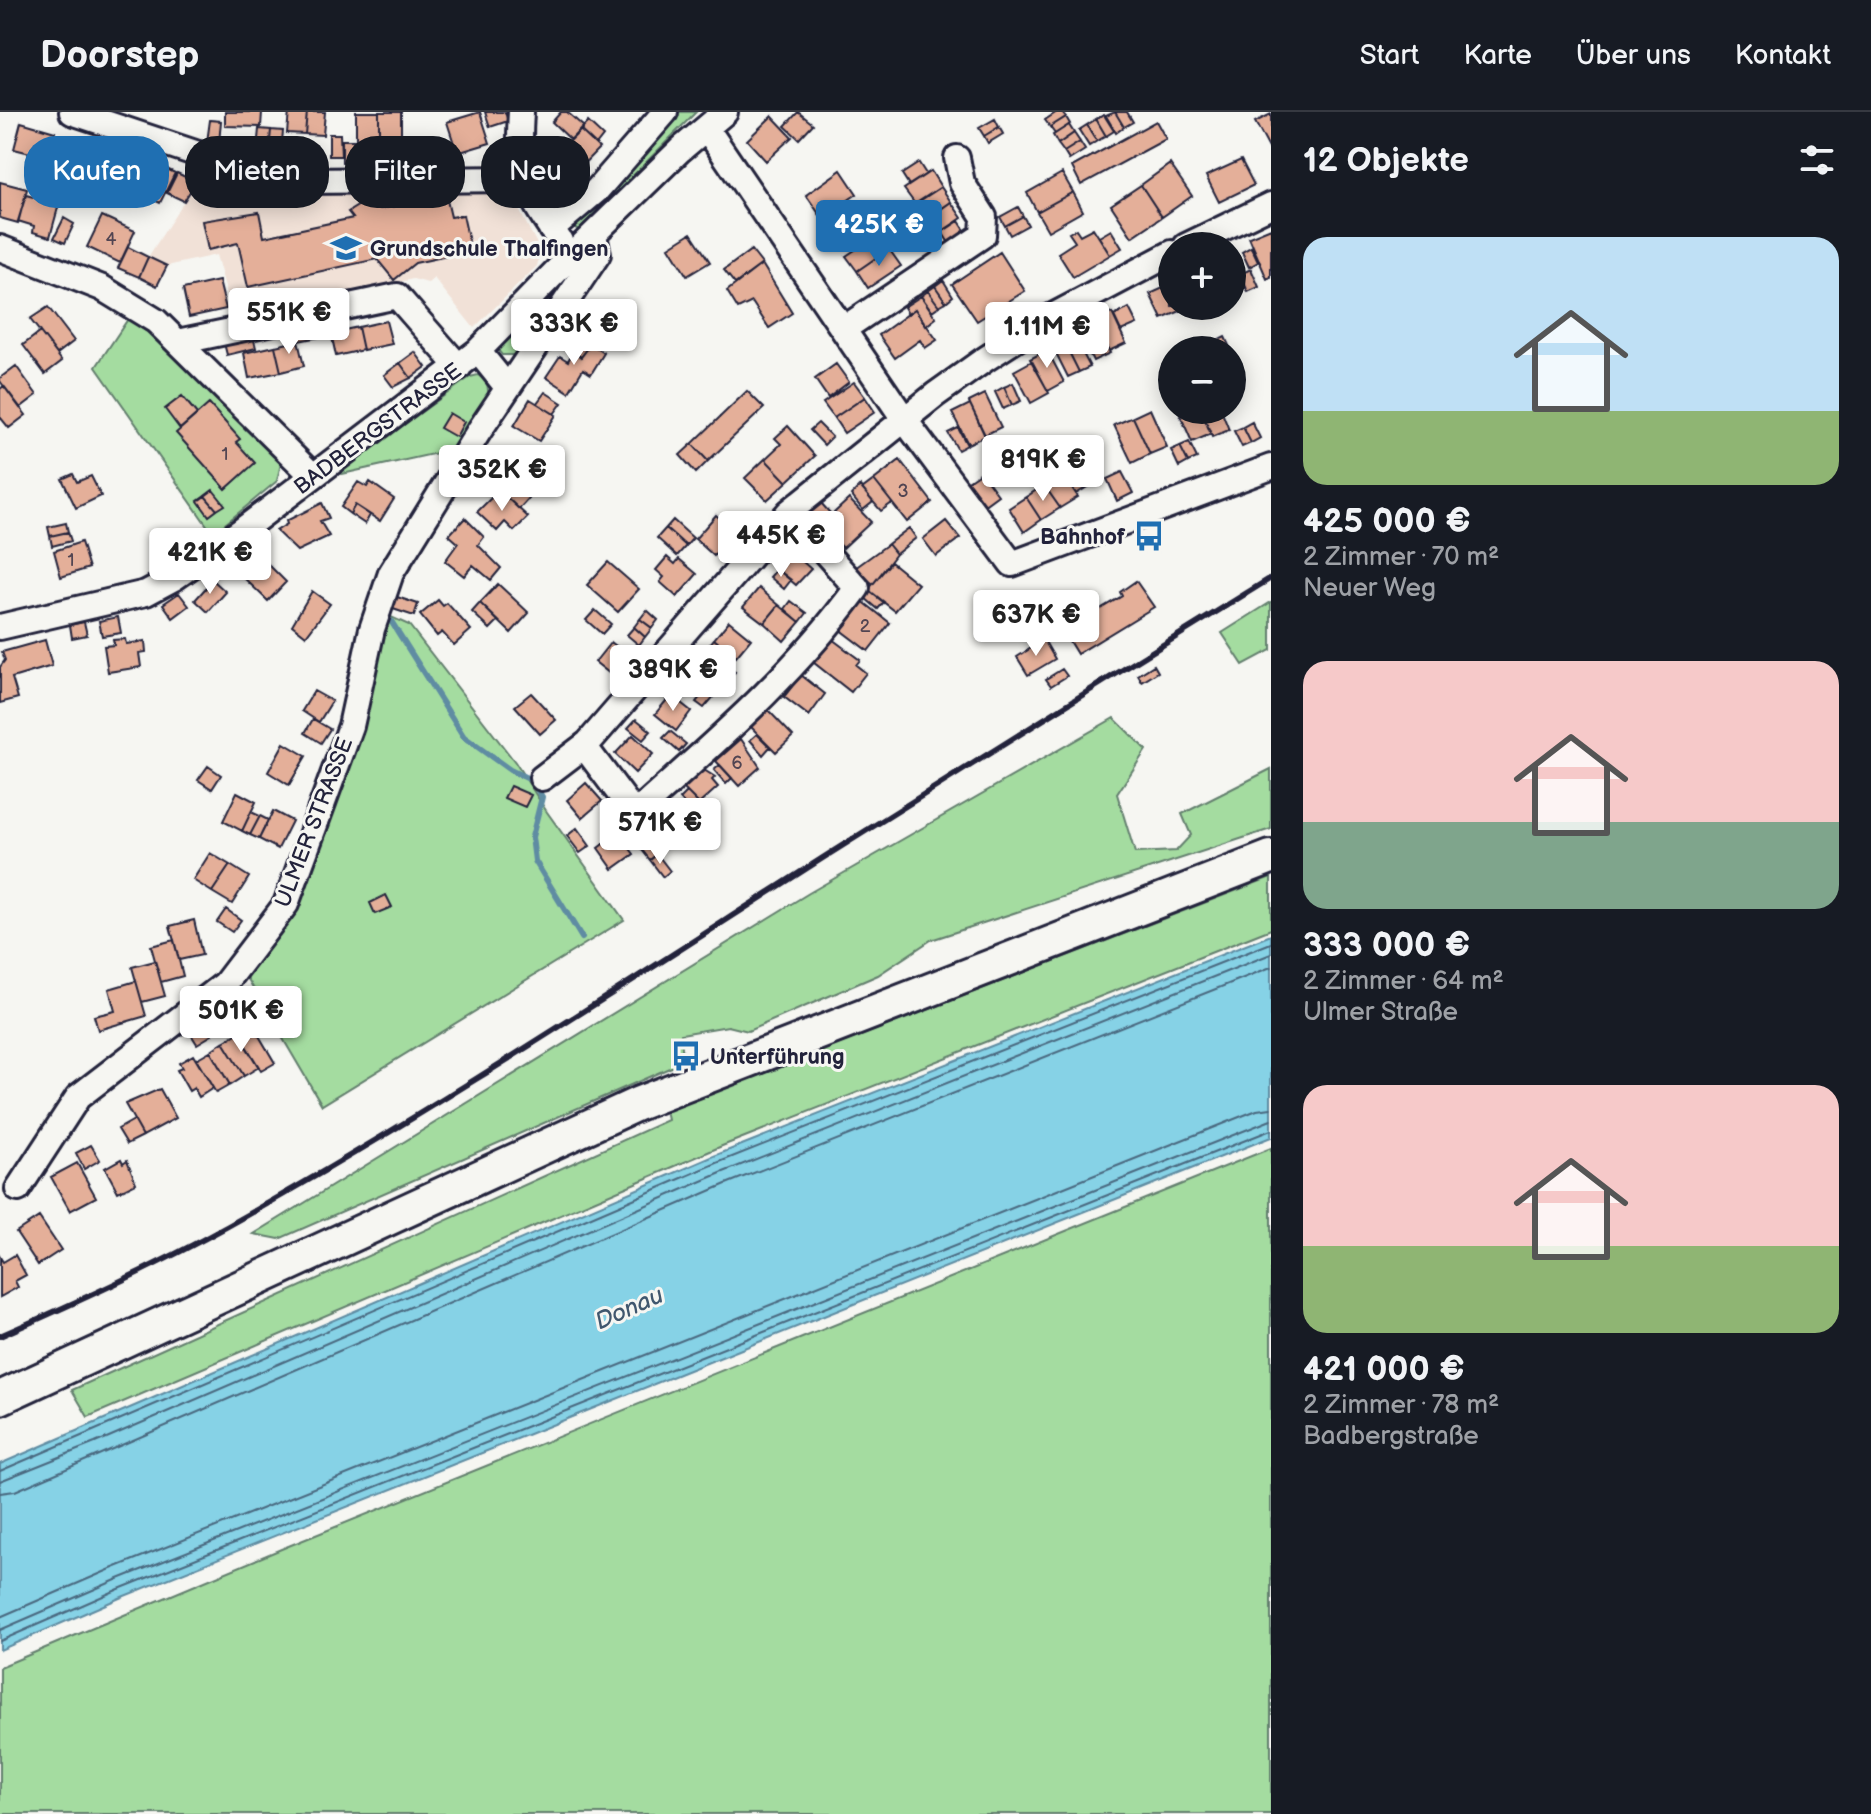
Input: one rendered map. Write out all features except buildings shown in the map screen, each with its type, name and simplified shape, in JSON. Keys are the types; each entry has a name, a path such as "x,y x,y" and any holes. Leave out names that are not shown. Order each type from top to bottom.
{"street":[{"path":"72,112 195,153 303,181 481,179"},
{"path":"520,136 521,112"},
{"path":"551,229 597,190 665,112"},
{"path":"594,235 680,150 725,112"},
{"path":"707,129 904,419 1012,564 1271,467"},
{"path":"845,328 983,235 984,217 962,183 957,158"},
{"path":"1215,232 1271,205"},
{"path":"535,208 570,257"},
{"name":"BADBERGSTRASSE","path":"0,627 146,593 185,570 459,367 594,235"},
{"name":"ULMER STRASSE","path":"18,1189 78,1097 225,984 286,904 351,726 372,629 391,573 405,546 507,387 598,254 594,235"},
{"path":"0,248 102,288 156,321 313,476"},
{"path":"542,778 584,746 789,512 904,419 984,360 1049,318 1158,260"},
{"path":"178,342 397,296 459,367"},
{"path":"478,351 507,387"},
{"path":"584,746 635,814 762,701 824,633 857,588 789,512"},
{"path":"0,1398 637,1104 1271,857"}],"shaded area":[{"name":"Grundschule Thalfingen","path":"465,190 481,190 481,208 518,208 540,254 537,266 474,328 434,278 428,283 413,279 234,318 216,255 167,266 148,257 185,200 185,208 329,208 329,193 345,192 345,208 465,208"}],"green space":[{"path":"677,112 696,112 579,230 575,228 572,221 602,195"},
{"path":"564,281 568,284 518,355 502,355 498,350"},
{"path":"128,319 153,336 281,463 277,481 213,534 96,367"},
{"path":"478,375 487,382 489,399 448,459 437,453 342,474 341,470 470,377"},
{"path":"1271,602 1271,650 1243,665 1222,633"},
{"path":"382,613 409,625 515,762 624,920 322,1105 245,974 291,910"},
{"path":"1114,718 1146,750 1117,794 1135,853 1176,851 1191,835 1182,814 1271,769 1271,829 931,940 878,975 748,1031 728,1026 681,1034 683,1062 279,1239 254,1234 809,893"},
{"path":"1271,877 1271,929 722,1146 88,1417 72,1390 668,1120 666,1111"},
{"path":"1271,1148 1271,1814 0,1814 0,1667 286,1547"}],"water":[{"name":"Donau","path":"1271,935 1271,1137 122,1597 0,1650 0,1464 714,1156"}],"waterway":[{"path":"391,621 464,737 510,770 531,780 542,797 532,837 535,861 582,938"}],"railway":[{"path":"0,1336 200,1241 381,1137 1271,578"}],"place":[{"name":"Grundschule Thalfingen","path":"346,248"},
{"name":"Bahnhof","path":"1149,536"},
{"name":"Unterführung","path":"686,1056"}]}
